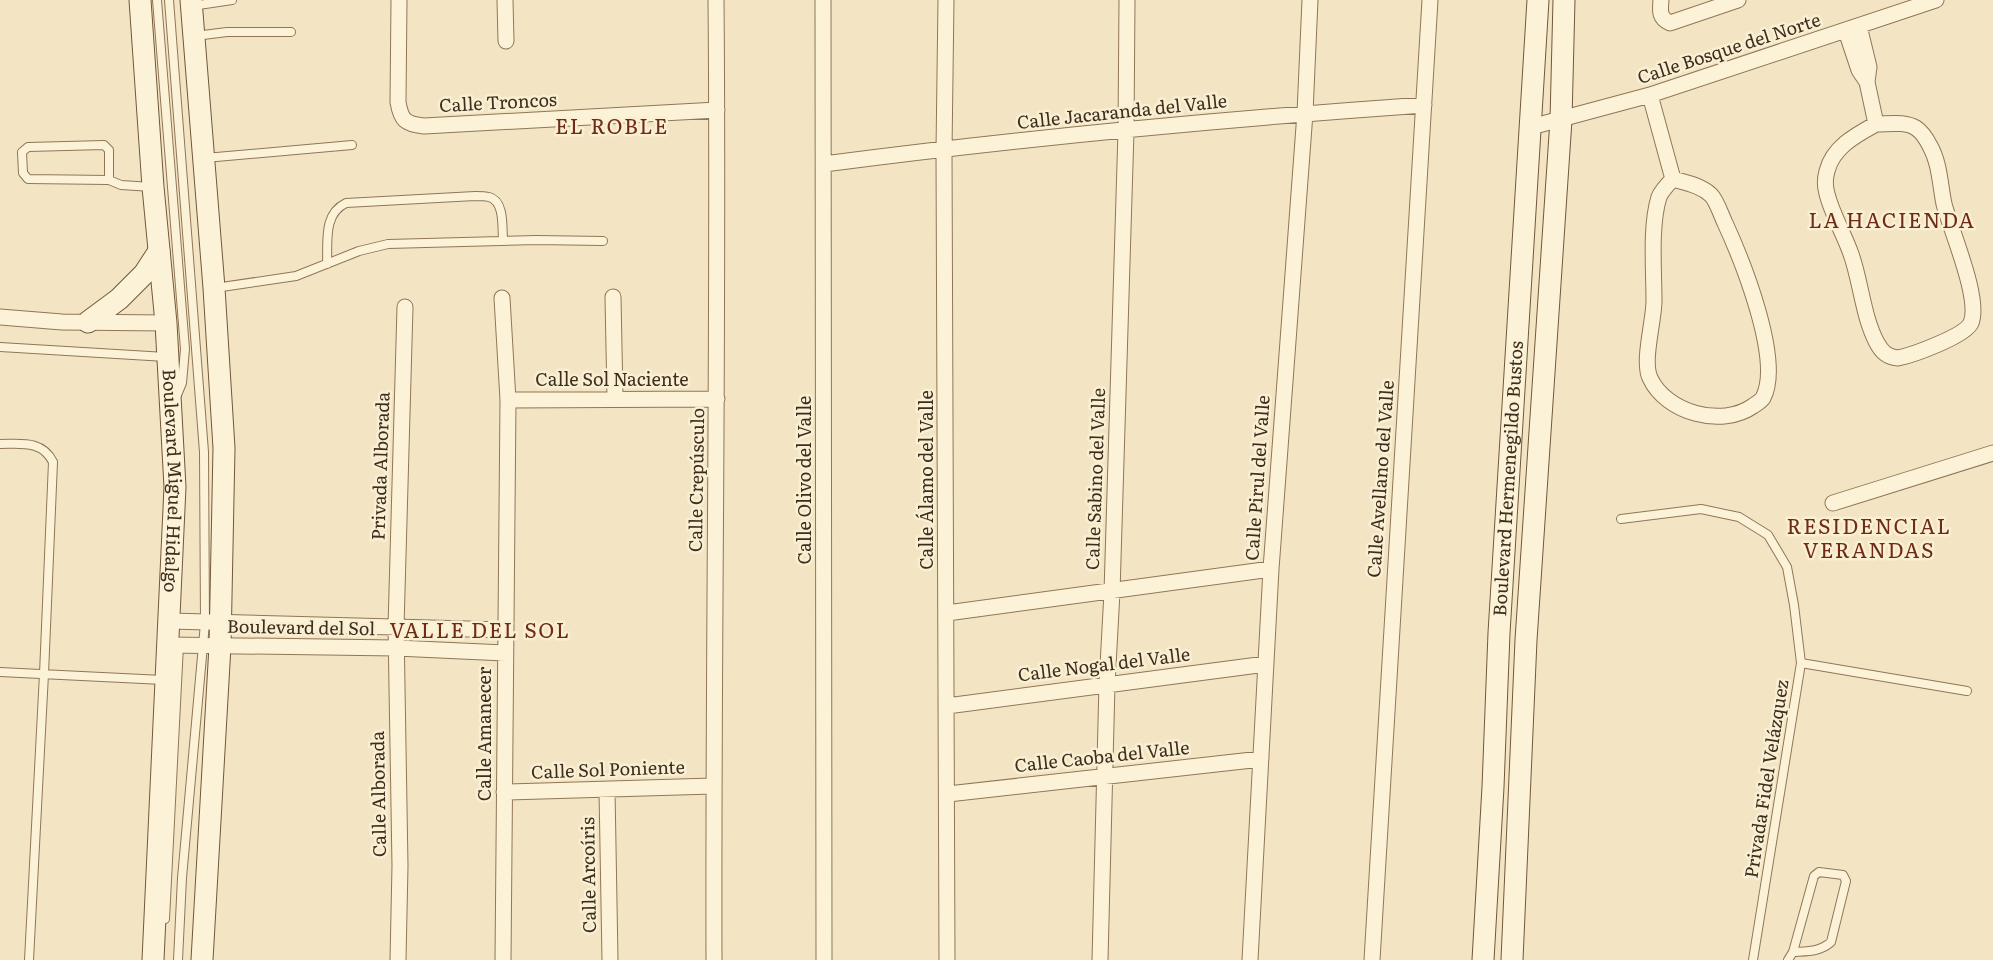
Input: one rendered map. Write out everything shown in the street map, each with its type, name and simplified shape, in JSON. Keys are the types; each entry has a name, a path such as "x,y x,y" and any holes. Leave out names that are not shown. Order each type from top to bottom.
{"main road":[{"name":"Boulevard Miguel Hidalgo","path":"140,0 153,187 166,322 175,487 169,621 174,645 167,681 153,960"},
{"name":"Boulevard Hermenegildo Bustos","path":"1483,960 1499,633 1538,0"},
{"name":"Boulevard Hermenegildo Bustos","path":"1512,960 1526,640 1561,120 1564,0"},
{"path":"191,3 214,288 224,448 212,646 202,960"},
{"path":"88,322 119,300 144,274 159,250"}],"street":[{"name":"Calle Troncos","path":"399,0 398,102 406,122 412,125 717,110"},
{"path":"505,0 506,41"},
{"name":"Calle Crepúsculo","path":"714,960 713,786 717,399 716,0"},
{"name":"Calle Olivo del Valle","path":"824,0 824,960"},
{"name":"Calle Álamo del Valle","path":"946,0 944,150 947,960"},
{"name":"Calle Sabino del Valle","path":"1100,960 1126,131 1126,0"},
{"name":"Calle Pirul del Valle","path":"1250,960 1271,569 1305,113 1310,0"},
{"name":"Calle Avellano del Valle","path":"1372,960 1430,0"},
{"path":"1661,0 1660,14 1670,23 1738,0"},
{"name":"Calle Bosque del Norte","path":"1531,127 1650,95 1936,0"},
{"path":"1852,29 1859,70 1867,82 1876,124"},
{"path":"1650,95 1673,179"},
{"name":"Calle Jacaranda del Valle","path":"825,164 1305,113 1424,105"},
{"path":"1876,124 1906,124 1916,129 1931,146 1951,229 1965,269 1973,309 1970,324 1960,334 1898,358 1887,356 1872,332 1851,254 1827,195 1828,169 1842,146 1876,124"},
{"path":"1673,179 1695,185 1712,196 1743,267 1762,326 1769,378 1762,399 1746,411 1722,417 1696,413 1677,406 1661,393 1650,378 1647,364 1654,308 1654,231 1660,195 1673,179"},
{"path":"613,297 615,398"},
{"name":"Calle Amanecer","path":"502,298 508,400 503,960"},
{"name":"Privada Alborada","path":"396,627 405,306"},
{"path":"0,317 88,322 166,322"},
{"name":"Calle Sol Naciente","path":"508,400 717,399"},
{"path":"1833,503 1993,453"},
{"path":"947,613 1271,569"},
{"name":"Boulevard del Sol","path":"169,621 505,630"},
{"name":"Calle Alborada","path":"396,627 400,866 398,960"},
{"name":"Boulevard del Sol","path":"174,645 396,648 505,653"},
{"name":"Calle Nogal del Valle","path":"947,706 1266,664"},
{"name":"Calle Caoba del Valle","path":"948,794 1261,759"},
{"name":"Calle Sol Poniente","path":"504,792 713,786"},
{"name":"Calle Arcoíris","path":"607,790 610,960"}],"lane":[{"path":"157,0 185,349 182,384 170,416"},
{"path":"169,0 204,452 213,623"},
{"path":"191,3 232,0"},
{"path":"194,36 227,32 291,32"},
{"path":"109,180 109,150 104,145 28,147 22,153 23,173 28,178 109,180 121,185 153,187"},
{"path":"203,158 352,145"},
{"path":"327,264 330,218 337,208 346,203 490,197 496,200 501,210 503,241"},
{"path":"214,288 296,276 359,251 388,244 603,241"},
{"path":"0,347 167,357"},
{"path":"0,444 33,444 49,454 53,462 29,960"},
{"path":"1622,519 1701,509 1739,517 1768,535 1787,567 1801,663"},
{"path":"165,924 174,645"},
{"path":"178,960 182,878 212,646"},
{"name":"Privada Fidel Velázquez","path":"1753,960 1801,663 1967,692"},
{"path":"0,672 167,681"},
{"path":"1788,960 1793,952 1814,876 1820,872 1843,875 1846,881 1832,942 1826,947 1815,950 1793,952"}],"district":[{"name":"EL ROBLE","path":"612,127"},
{"name":"LA HACIENDA","path":"1892,221"},
{"name":"RESIDENCIAL VERANDAS","path":"1869,539"},
{"name":"VALLE DEL SOL","path":"480,631"}]}
